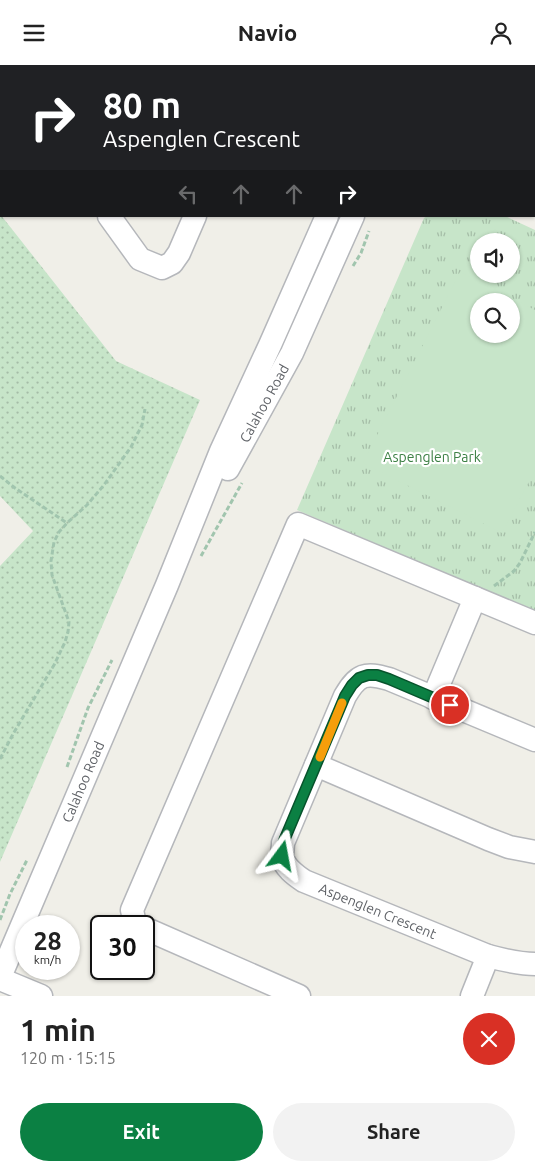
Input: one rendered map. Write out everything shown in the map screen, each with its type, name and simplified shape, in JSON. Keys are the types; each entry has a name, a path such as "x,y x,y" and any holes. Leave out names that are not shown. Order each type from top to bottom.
{"street":[{"path":"110,217 140,259 162,268 172,263 179,253 196,217"},
{"name":"Calahoo Road","path":"0,978 167,585 221,451 327,217"},
{"name":"Calahoo Road","path":"167,585 362,221"},
{"path":"133,915 132,910 298,524 535,623"},
{"path":"433,698 480,600"},
{"name":"Aspenglen Crescent","path":"535,741 389,679 377,675 359,678 345,696 283,843 282,856 294,875 304,881 488,956 517,963 535,964"},
{"path":"316,765 488,839 509,847 535,853"},
{"path":"155,933 299,996"},
{"path":"472,996 488,956"},
{"path":"0,978 41,996"}],"path":[{"path":"352,269 368,236 362,221"},
{"path":"0,759 54,665 68,632 69,622 52,575 51,561 54,542 59,532 87,505 104,485 130,447 142,425 145,409"},
{"path":"200,558 246,475"},
{"path":"0,476 67,523"},
{"path":"480,600 494,586 510,575 520,563 535,532"}],"green space":[{"path":"0,217 2,217 116,361 200,400 0,862 0,566 33,531 0,496"},
{"name":"Aspenglen Park","path":"426,217 507,217 535,230 535,612 297,510"},
{"path":"460,272 470,277 470,283 482,283 501,293 470,293 470,343 520,343 520,302 535,310 535,470 502,533 363,463"}],"slow traffic":[{"path":"320,757 342,703"}],"route":[{"path":"282,856 283,843 345,696 359,678 377,675 450,705"}]}
